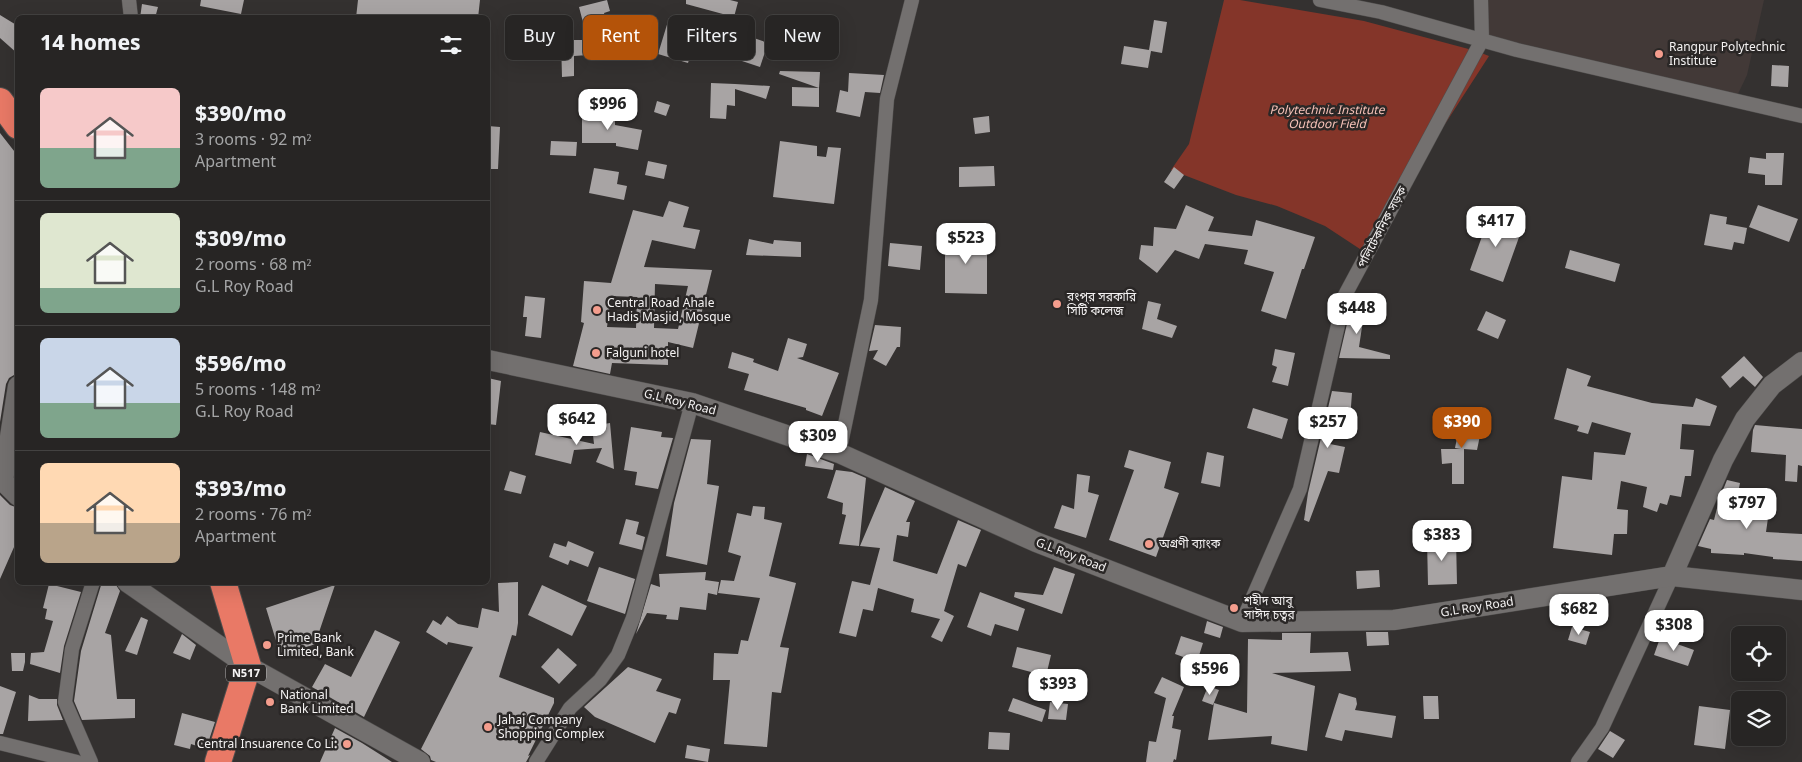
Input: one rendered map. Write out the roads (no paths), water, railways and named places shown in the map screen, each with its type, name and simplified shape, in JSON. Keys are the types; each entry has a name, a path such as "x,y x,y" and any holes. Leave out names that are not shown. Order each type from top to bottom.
{"highway":[{"path":"0,101 15,122"},
{"name":"N517","path":"218,762 248,666 225,585"}],"main road":[{"name":"G.L Roy Road","path":"490,360 692,403 839,453 1036,542 1242,622 1394,620 1672,576 1802,590"},
{"path":"1672,576 1723,460 1745,419 1772,385 1802,362"},
{"path":"15,424 13,450 2,479 15,493"},
{"path":"131,585 248,666 420,762"}],"street":[{"path":"128,0 130,15"},
{"path":"839,453 870,300 887,99 912,0"},
{"path":"1320,0 1381,12 1518,50 1802,116"},
{"path":"1481,0 1482,40"},
{"name":"পলিটেকনিক সড়ক","path":"1242,622 1300,488 1345,295 1482,40"},
{"path":"536,762 570,708 600,680 618,655 633,618 692,403"},
{"path":"1578,762 1602,728 1672,576"},
{"path":"91,762 65,702 72,648 92,585"},
{"path":"0,743 76,762"}],"place":[{"name":"Rangpur Polytechnic Institute","path":"1659,54"},
{"name":"রংপুর সরকারি সিটি কলেজ","path":"1057,304"},
{"name":"Central Road Ahale Hadis Masjid, Mosque","path":"597,310"},
{"name":"Falguni hotel","path":"596,353"},
{"name":"অগ্রণী ব্যাংক","path":"1149,544"},
{"name":"শহীদ আবু সাঈদ চত্বর","path":"1234,608"},
{"name":"Prime Bank Limited, Bank","path":"267,645"},
{"name":"National Bank Limited","path":"270,702"},
{"name":"Jahaj Company Shopping Complex","path":"488,727"},
{"name":"Central Insuarence Co Li:","path":"347,744"}],"park label":[{"name":"Polytechnic Institute Outdoor Field","path":"1327,117"}]}
